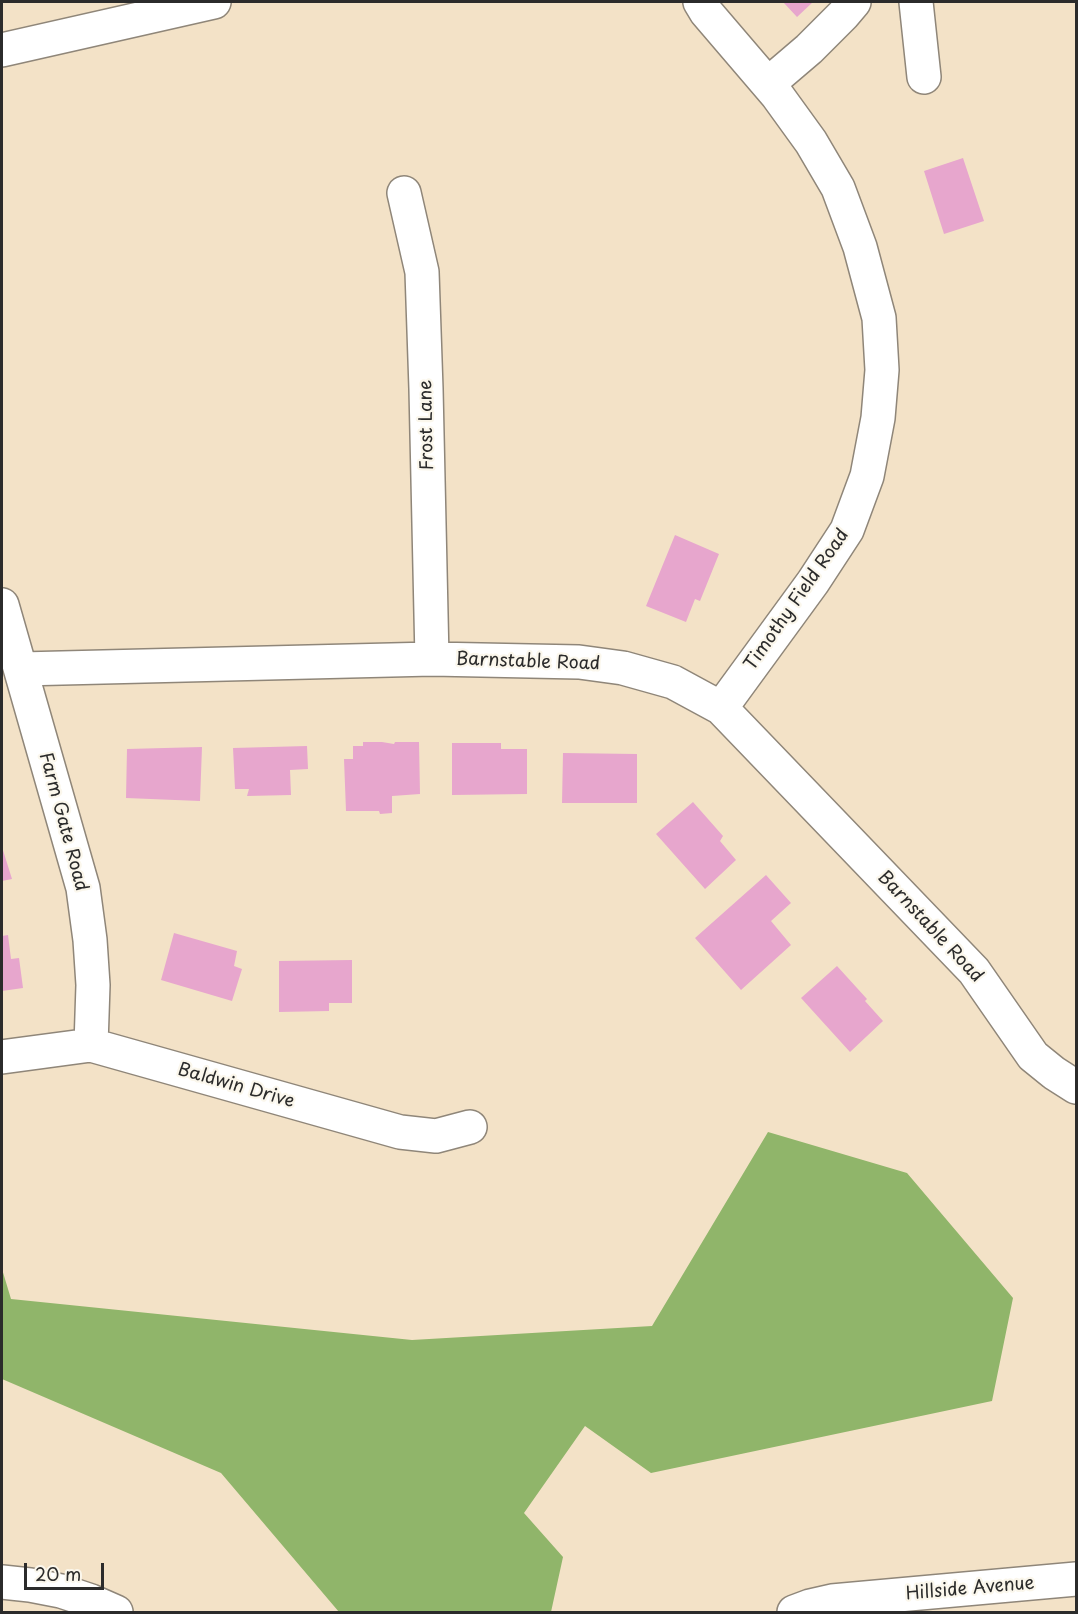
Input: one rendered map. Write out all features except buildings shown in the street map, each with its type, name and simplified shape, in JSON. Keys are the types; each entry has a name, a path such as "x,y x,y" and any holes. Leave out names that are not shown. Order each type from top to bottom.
{"street":[{"path":"2,50 214,2"},
{"name":"Timothy Field Road","path":"700,2 768,84 811,142 838,188 860,247 879,318 882,370 879,408 867,476 847,530 813,582 721,708"},
{"path":"768,84 809,49 854,2"},
{"path":"916,2 924,77"},
{"name":"Frost Lane","path":"404,193 422,272 432,659"},
{"name":"Farm Gate Road","path":"2,604 82,888 90,939 93,985 91,1045"},
{"name":"Barnstable Road","path":"21,669 432,659 579,662 623,668 673,682 721,708 974,971 1033,1056 1054,1073 1077,1087"},
{"name":"Baldwin Drive","path":"2,1057 91,1045 400,1132 436,1136 470,1127"},
{"name":"Hillside Avenue","path":"794,1612 832,1601 1011,1599 1077,1579"},
{"path":"2,1582 61,1592 116,1612"}],"green space":[{"path":"768,1132 907,1173 1013,1298 992,1401 651,1473 585,1426 524,1513 563,1557 551,1612 339,1612 221,1473 2,1379 2,1269 11,1299 412,1340 652,1326"}]}
